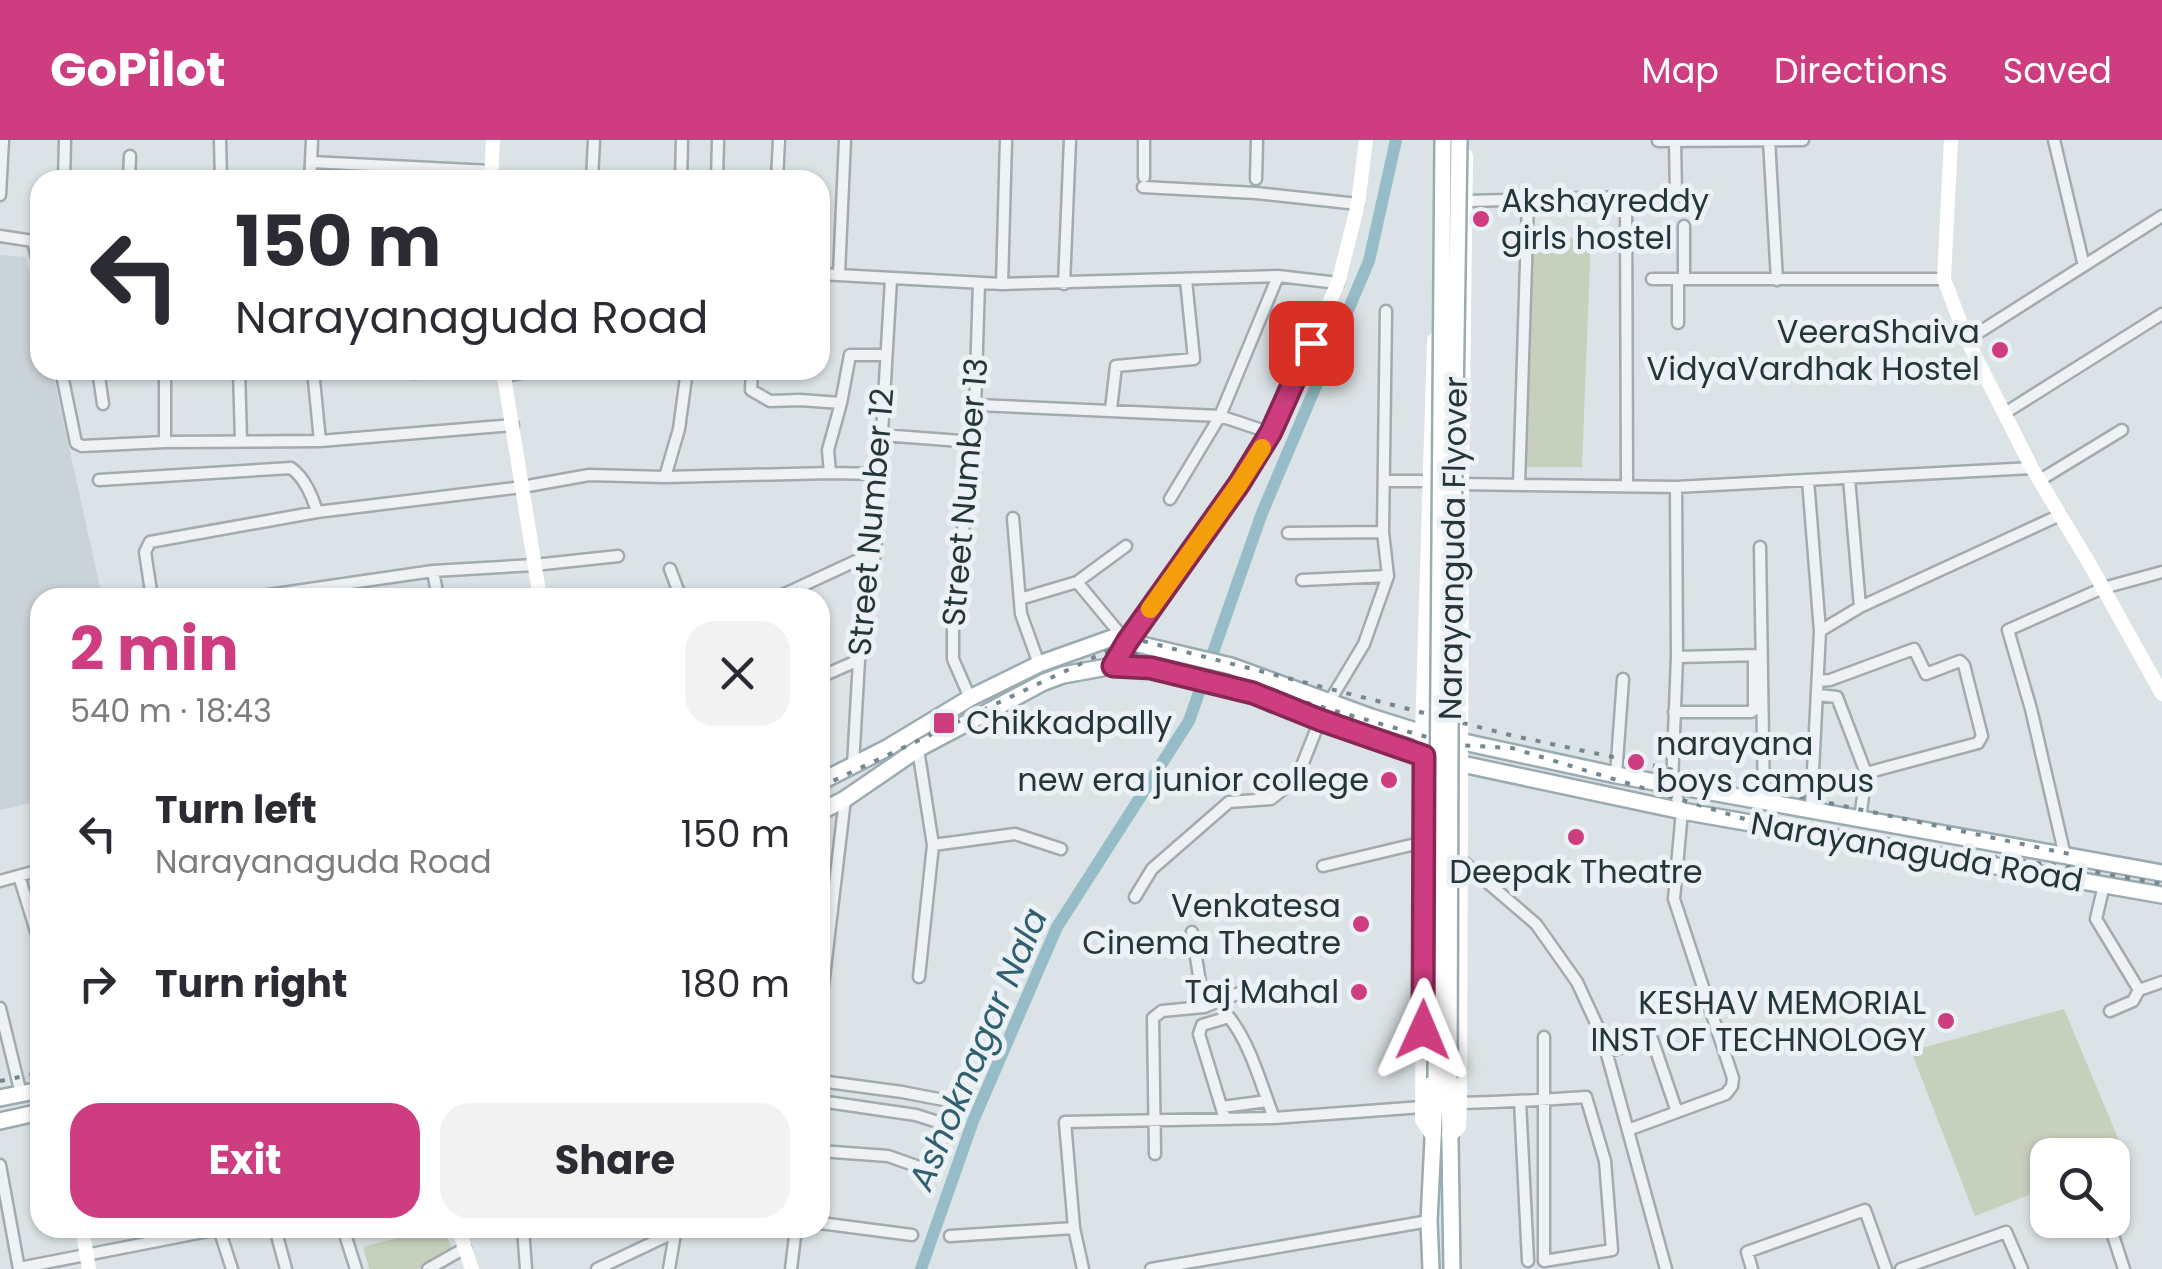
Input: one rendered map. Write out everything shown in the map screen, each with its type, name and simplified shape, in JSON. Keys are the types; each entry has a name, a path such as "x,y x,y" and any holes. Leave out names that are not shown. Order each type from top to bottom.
{"main road":[{"name":"Narayanguda Flyover","path":"1441,140 1442,1078"},
{"name":"Narayanguda Flyover","path":"1441,1136 1462,140"},
{"path":"830,777 1039,664 1112,638 1127,642"},
{"name":"Narayanaguda Road","path":"1127,642 1231,666 1328,702 1462,741 1672,786 2162,873"},
{"name":"Narayanaguda Road","path":"830,807 964,722 1044,682 1113,666 1151,668 1253,693 1424,756 1682,811 2162,896"},
{"path":"2026,872 2029,850"},
{"path":"0,1098 30,1092"},
{"path":"0,1121 30,1114"},
{"path":"1431,1269 1429,1221 1441,1136"},
{"path":"1441,1136 1452,1269"}],"street":[{"path":"0,195 3,140"},
{"path":"64,170 65,140"},
{"path":"220,140 220,170"},
{"path":"311,170 312,140"},
{"path":"491,170 494,140"},
{"path":"592,170 594,140"},
{"path":"681,170 682,140"},
{"path":"717,170 718,140"},
{"path":"778,170 779,140"},
{"path":"839,274 845,140"},
{"path":"1002,284 1006,140"},
{"path":"1064,284 1070,140"},
{"path":"1144,140 1143,182 1358,204"},
{"path":"1256,179 1258,140"},
{"path":"1113,666 1271,432 1338,283 1358,204 1366,140"},
{"path":"1441,140 1422,732 1422,1120 1441,1136 1459,1127 1460,1102 1466,201 1462,140"},
{"path":"1769,140 1777,280"},
{"path":"1658,142 1803,140"},
{"path":"1951,140 1944,279 1967,340 2036,474 2162,694"},
{"path":"2054,140 2084,266"},
{"path":"1675,141 1676,196"},
{"path":"129,170 130,156"},
{"path":"311,162 430,170"},
{"path":"344,163 344,170"},
{"path":"1466,201 1626,197 1628,485"},
{"path":"1520,485 1528,200"},
{"path":"1967,340 2162,216"},
{"path":"1678,323 1684,226"},
{"path":"0,236 30,240"},
{"path":"830,274 1002,284 1278,276 1338,283"},
{"path":"1170,499 1220,416 1278,276"},
{"name":"Street Number 12","path":"853,765 859,660 876,552 891,279"},
{"path":"1652,279 1944,279"},
{"path":"1111,410 1116,366 1194,360 1186,280"},
{"name":"Street Number 13","path":"970,698 953,659 953,612 974,442 979,283"},
{"path":"1328,702 1364,644 1388,576 1383,532 1386,311"},
{"path":"2005,413 2162,314"},
{"path":"830,473 828,450 850,356 886,355"},
{"path":"64,380 78,446 320,440 513,425"},
{"path":"99,380 103,404"},
{"path":"165,380 166,442"},
{"path":"240,380 240,441"},
{"path":"314,380 320,440"},
{"path":"505,380 538,588"},
{"path":"664,477 679,429 685,380"},
{"path":"752,380 751,390 770,401 841,402"},
{"path":"976,405 1220,416 1271,432"},
{"path":"1384,481 1676,487 2036,474 2122,430"},
{"path":"882,435 974,442"},
{"path":"99,480 292,468 303,481 317,512"},
{"path":"150,588 144,552 150,542 317,512 522,488 589,475 880,474"},
{"path":"1848,478 1860,608"},
{"path":"1808,480 1820,631 1811,810"},
{"path":"1628,1130 1726,1094 1733,1078 1674,899 1682,811 1672,786 1676,487"},
{"path":"1820,631 1860,608 2060,515"},
{"path":"1013,518 1021,614 1039,664"},
{"path":"1288,533 1383,532"},
{"path":"1020,599 1077,582 1126,546"},
{"path":"1674,712 1754,710 1760,547"},
{"path":"798,588 876,552"},
{"path":"363,588 433,571 618,556"},
{"path":"670,569 677,588"},
{"path":"433,571 436,588"},
{"path":"2065,856 2008,630 2103,588 2162,572"},
{"path":"1302,580 1388,576"},
{"path":"1077,582 1127,642"},
{"path":"1818,682 1914,649 1926,674 1960,661 1964,665 1982,736 1978,744 1866,773"},
{"path":"1676,657 1757,656"},
{"path":"1757,656 1764,803"},
{"path":"830,673 859,660"},
{"path":"1616,775 1623,679"},
{"path":"1818,695 1837,697 1866,773 1860,820"},
{"path":"1135,896 1152,869 1229,802 1271,799 1297,778 1320,720"},
{"path":"918,749 933,845 919,977"},
{"path":"830,907 846,799"},
{"path":"933,845 1015,834 1061,849"},
{"path":"1323,866 1424,842"},
{"path":"1460,859 1536,924 1578,982 1602,1036 1666,1269"},
{"path":"0,881 30,873"},
{"path":"19,876 30,912"},
{"path":"2104,885 2096,919 2140,990"},
{"path":"1192,932 1204,1007"},
{"path":"2110,1011 2132,1002 2140,990 2162,982"},
{"path":"1155,1154 1153,1018 1162,1010 1204,1007 1247,990"},
{"path":"0,1008 21,1094"},
{"path":"1223,1113 1198,1034 1202,1025 1229,1017 1242,1037 1274,1118"},
{"path":"1460,1102 1520,1102 1544,1100 1586,1097 1605,1161 1612,1250 1544,1261 1544,1100 1544,1037"},
{"path":"1606,1052 1652,1038 1676,1112"},
{"path":"830,1082 954,1102 932,1166 922,1168 888,1156 830,1152"},
{"path":"1083,1269 1074,1228 1065,1122 1156,1120 1223,1113 1267,1101"},
{"path":"1520,1102 1528,1262"},
{"path":"830,1103 916,1116 946,1125"},
{"path":"1223,1113 1274,1118 1422,1107"},
{"path":"0,1165 19,1268 88,1261 159,1238"},
{"path":"1752,1269 1747,1252 1865,1210 1886,1269"},
{"path":"1151,1269 1429,1221"},
{"path":"830,1224 912,1235"},
{"path":"950,1236 1074,1228"},
{"path":"1902,1269 2006,1232 2022,1269"},
{"path":"221,1238 232,1269"},
{"path":"278,1238 286,1269"},
{"path":"346,1238 356,1269"},
{"path":"462,1238 472,1269"},
{"path":"524,1238 526,1269"},
{"path":"605,1267 661,1238"},
{"path":"669,1269 675,1238"},
{"path":"791,1269 795,1238"},
{"path":"2114,1238 2124,1269"},
{"path":"428,1269 465,1248"}],"shaded area":[{"path":"0,255 26,257 30,274 30,380 54,380 100,588 30,588 30,803 0,810"}],"green space":[{"path":"1591,237 1582,467 1523,467 1530,239"},
{"path":"2064,1009 2118,1138 2030,1138 2030,1195 1975,1216 1911,1051"},
{"path":"396,1238 447,1238 453,1251 418,1269 369,1269 363,1247"}],"waterway":[{"name":"Ashoknagar Nala","path":"921,1269 973,1121 1057,927 1189,721 1262,513 1369,261 1396,140"}],"railway":[{"path":"1143,641 1514,736 2074,855"},
{"path":"830,782 1114,648 1455,745 1512,748 1761,824 2162,884"},
{"path":"0,1081 30,1075"}],"slow traffic":[{"path":"1150,609 1262,448"}],"place":[{"name":"Akshayreddy girls hostel","path":"1481,219"},
{"name":"VeeraShaiva VidyaVardhak Hostel","path":"2000,350"},
{"name":"Chikkadpally","path":"944,723"},
{"name":"narayana boys campus","path":"1636,762"},
{"name":"new era junior college","path":"1389,780"},
{"name":"Deepak Theatre","path":"1576,837"},
{"name":"Venkatesa Cinema Theatre","path":"1361,924"},
{"name":"Taj Mahal","path":"1359,992"},
{"name":"KESHAV MEMORIAL INST OF TECHNOLOGY","path":"1946,1021"}],"route":[{"path":"1311,343 1271,432 1113,666 1151,668 1253,693 1424,756 1423,1030"}]}
